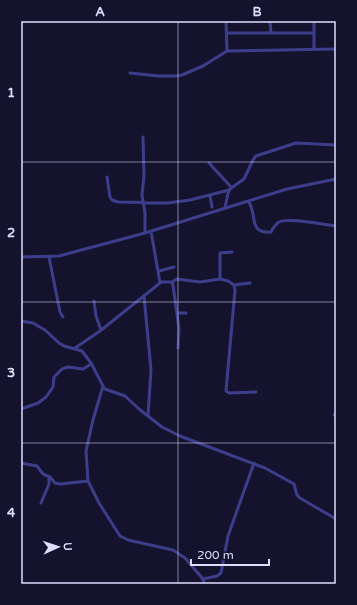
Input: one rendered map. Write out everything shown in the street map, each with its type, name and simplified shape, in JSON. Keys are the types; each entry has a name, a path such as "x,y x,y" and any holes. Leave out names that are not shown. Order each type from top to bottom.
{"street":[{"path":"227,51 226,21 240,21"},
{"path":"270,21 270,33"},
{"path":"314,21 314,49"},
{"path":"227,34 314,33"},
{"path":"130,73 176,76 199,68 227,51 336,49"},
{"path":"143,137 144,176 142,195 144,203 145,233"},
{"path":"107,177 108,192 112,200 118,202 168,203 210,196 230,189 244,179 253,160 259,155 296,143 336,145"},
{"path":"209,163 230,189"},
{"path":"21,257 60,256 145,233 287,189 336,179"},
{"path":"225,208 230,189"},
{"path":"210,196 212,207"},
{"path":"248,201 252,211 253,223 263,231 271,232 278,223 282,221 336,226"},
{"path":"151,231 160,282"},
{"path":"220,279 220,252 232,252"},
{"path":"49,257 60,312 63,317"},
{"path":"159,272 174,267"},
{"path":"75,348 101,330 160,282 172,282 179,279 200,282 220,279 234,284 250,283"},
{"path":"172,282 179,329 178,348"},
{"path":"234,284 235,290 226,390 229,393 256,392"},
{"path":"144,296 151,370 148,415"},
{"path":"94,302 96,316 101,330"},
{"path":"177,313 186,313"},
{"path":"21,321 33,323 50,334 59,343 75,348 84,353 92,364 105,389 125,396 162,427 180,436 254,463 276,473 284,479 292,482 295,486 297,495 300,498 336,519"},
{"path":"21,409 38,403 46,397 53,387 54,377 62,369 68,367 83,369 92,364"},
{"path":"103,386 86,451 88,481 107,516 123,539 173,550 185,558 202,578 205,584"},
{"path":"21,463 37,466 43,474 49,476 58,484 88,481"},
{"path":"202,578 208,579 218,576 221,573 228,536 254,463"},
{"path":"40,503 49,484 49,476"}]}
